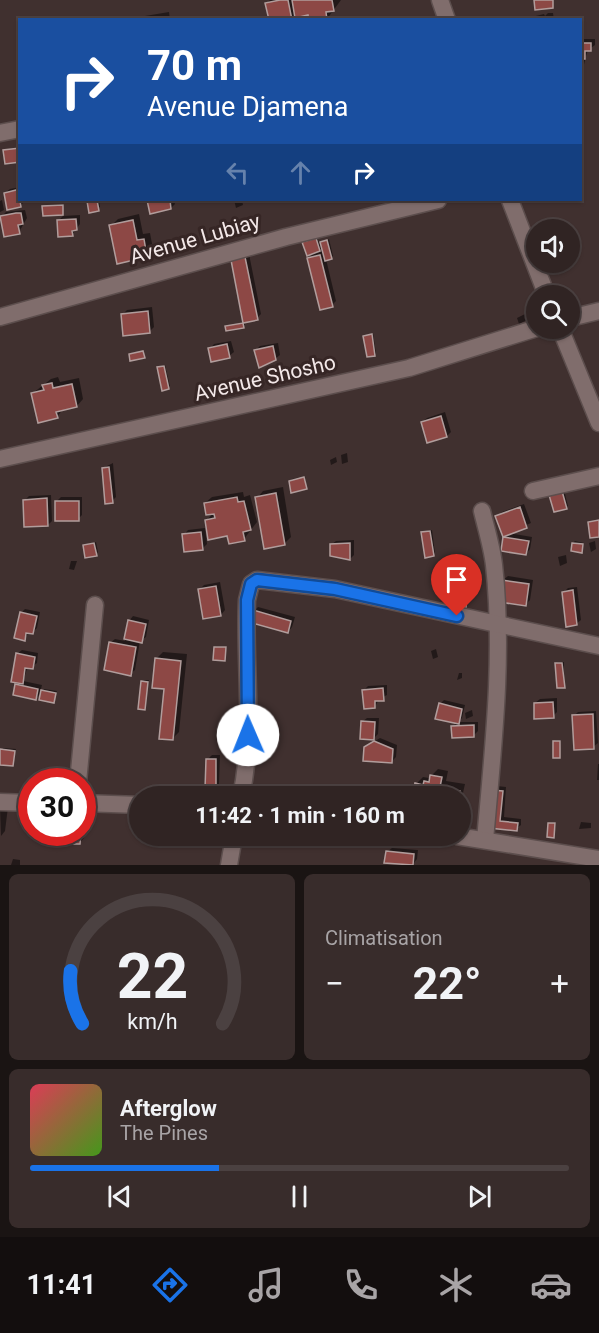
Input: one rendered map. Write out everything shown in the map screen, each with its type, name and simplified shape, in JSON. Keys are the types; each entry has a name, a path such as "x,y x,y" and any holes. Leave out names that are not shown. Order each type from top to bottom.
{"street":[{"path":"441,1 446,18"},
{"path":"0,133 18,129"},
{"name":"Avenue Lubiay","path":"0,317 286,237 434,201"},
{"path":"510,201 543,285"},
{"path":"580,316 599,311"},
{"name":"Avenue Shosho","path":"0,459 399,370 526,331"},
{"path":"565,339 599,423"},
{"path":"533,491 599,476"},
{"path":"482,511 494,563 497,626 494,725 485,840"},
{"path":"243,786 246,772 247,600 251,584 257,580 335,589 497,626 599,646"},
{"path":"79,768 95,605"},
{"path":"0,802 18,803"},
{"path":"96,803 129,805"},
{"path":"471,838 599,860"},
{"path":"229,865 232,846"}],"building":[{"path":"288,0 292,18 269,18 265,3"},
{"path":"292,0 332,0 334,11 326,12 327,18 309,18 308,15 295,18"},
{"path":"534,0 553,0 553,8 535,10"},
{"path":"582,43 591,43 591,51 585,51 585,59 582,59"},
{"path":"18,148 18,162 5,164 3,150"},
{"path":"18,190 18,201 21,207 7,210 4,193"},
{"path":"87,201 97,201 99,211 89,213"},
{"path":"147,201 170,201 171,209 150,214"},
{"path":"63,205 63,215 43,216 42,206"},
{"path":"21,213 23,224 18,225 20,234 4,237 0,216"},
{"path":"76,219 77,230 72,231 73,236 58,237 57,220"},
{"path":"133,220 137,240 144,239 147,257 117,264 109,225"},
{"path":"316,238 320,251 307,256 302,242"},
{"path":"327,240 332,259 325,261 320,242"},
{"path":"320,255 333,307 320,310 307,258"},
{"path":"245,257 258,320 243,323 231,260"},
{"path":"148,311 150,333 123,336 121,314"},
{"path":"243,323 244,328 226,331 225,326"},
{"path":"372,334 375,356 367,357 363,336"},
{"path":"227,344 230,358 211,362 208,348"},
{"path":"273,346 276,360 259,368 254,350"},
{"path":"143,351 145,358 130,361 129,354"},
{"path":"164,366 169,389 162,391 157,367"},
{"path":"52,383 53,388 72,384 77,407 56,412 58,418 38,423 31,393 44,390 42,385"},
{"path":"441,416 447,437 427,443 421,422"},
{"path":"109,467 113,503 105,504 102,468"},
{"path":"304,477 307,489 291,493 289,481"},
{"path":"562,491 567,509 554,512 549,495"},
{"path":"276,493 285,545 264,549 255,497"},
{"path":"237,497 238,502 244,501 251,530 243,532 245,541 229,544 227,536 208,540 205,520 215,518 214,514 206,515 204,503"},
{"path":"47,498 48,526 24,527 23,500"},
{"path":"55,501 79,501 79,521 55,521"},
{"path":"520,507 527,528 503,537 495,516"},
{"path":"599,520 599,537 590,538 588,522"},
{"path":"430,531 434,556 425,558 421,532"},
{"path":"201,532 203,550 184,552 182,534"},
{"path":"503,537 529,541 526,555 501,551"},
{"path":"94,543 97,556 85,558 83,545"},
{"path":"350,543 350,560 330,556 330,544"},
{"path":"572,543 583,544 582,553 571,551"},
{"path":"502,580 529,584 526,606 499,602"},
{"path":"216,586 221,616 203,619 198,589"},
{"path":"573,590 577,625 566,627 562,592"},
{"path":"459,594 467,595 466,608 458,608"},
{"path":"253,610 291,621 288,633 249,622"},
{"path":"20,612 37,616 33,634 26,633 25,641 14,638"},
{"path":"128,620 146,624 142,643 124,639"},
{"path":"109,642 136,647 131,676 104,670"},
{"path":"214,647 226,647 225,661 213,660"},
{"path":"16,653 35,657 33,669 25,668 23,684 11,682"},
{"path":"155,658 181,661 173,740 159,739 164,689 152,688"},
{"path":"555,663 562,663 565,688 557,688"},
{"path":"141,681 148,682 145,710 138,709"},
{"path":"15,684 38,689 36,700 13,695"},
{"path":"383,688 384,701 375,701 375,708 364,709 362,690"},
{"path":"41,690 56,693 54,703 39,700"},
{"path":"553,702 554,718 534,719 534,703"},
{"path":"439,703 462,709 459,724 435,719"},
{"path":"593,714 594,749 574,750 572,715"},
{"path":"361,721 375,722 374,740 360,739"},
{"path":"474,725 474,737 452,738 451,726"},
{"path":"374,741 393,749 392,763 363,761 364,747"},
{"path":"553,741 560,741 560,758 553,758"},
{"path":"0,749 15,751 13,766 0,765"},
{"path":"206,759 216,759 216,786 205,786"},
{"path":"430,775 442,777 440,786 414,786 415,783 423,785 424,781 429,782"},
{"path":"492,790 503,791 500,821 518,823 517,831 489,828"},
{"path":"548,823 555,823 554,838 547,837"},
{"path":"386,851 414,854 413,865 384,863"}],"route":[{"path":"248,735 245,644 247,600 251,584 257,580 301,583 335,589 457,616"}]}
